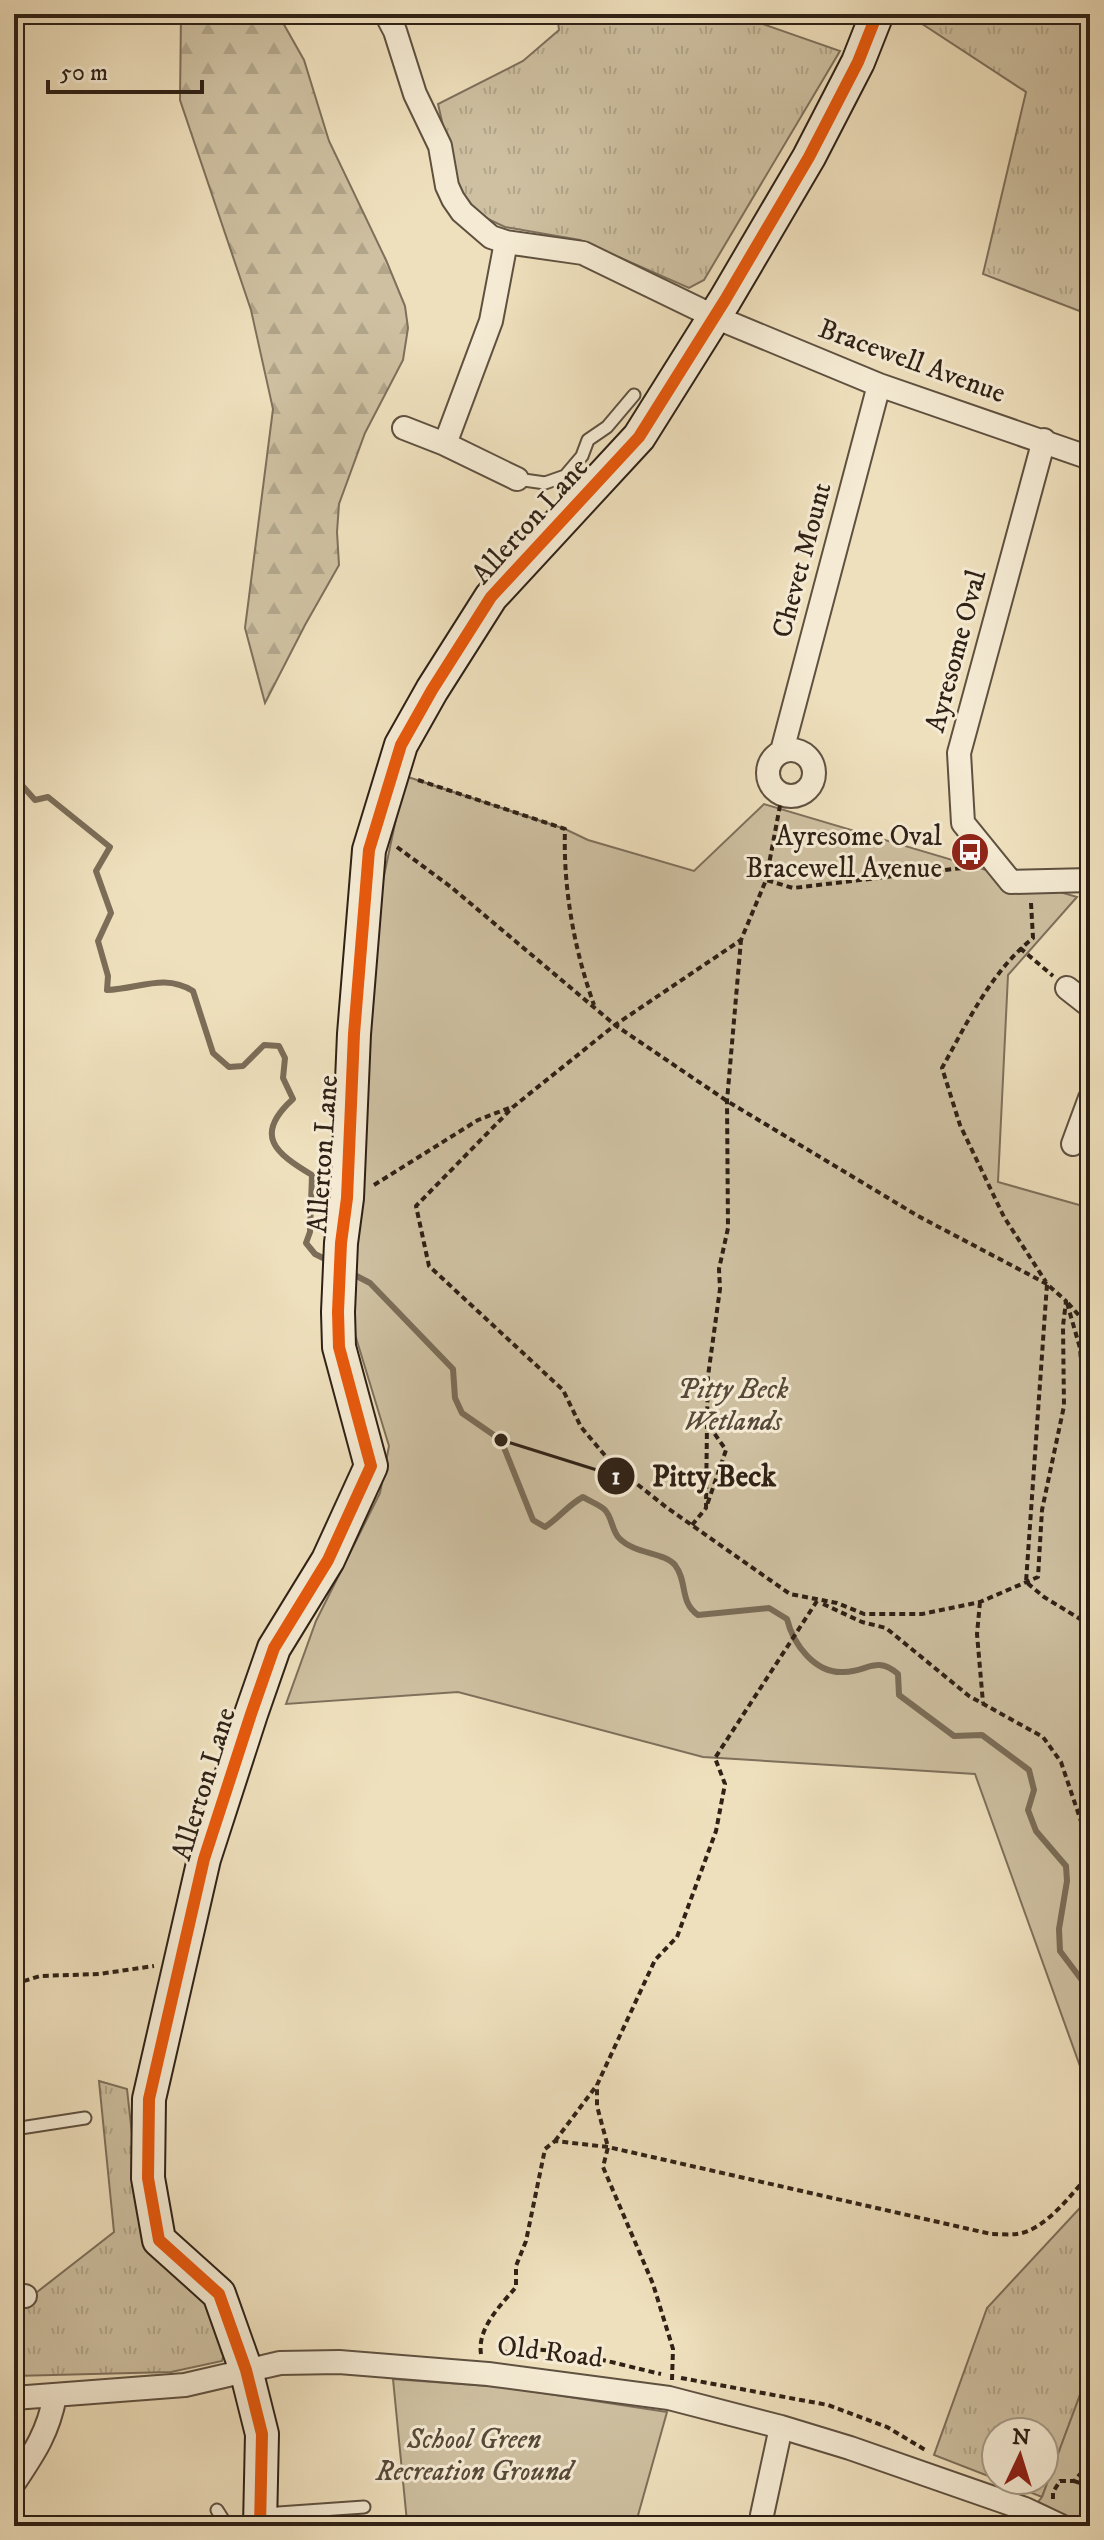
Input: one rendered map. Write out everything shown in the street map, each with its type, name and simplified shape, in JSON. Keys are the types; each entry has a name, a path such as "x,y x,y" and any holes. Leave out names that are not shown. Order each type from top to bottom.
{"street":[{"path":"386,14 395,31 415,94 440,146 447,186 453,199 477,226 491,237 506,242 491,321 445,444"},
{"name":"Allerton Lane","path":"260,2520 262,2434 246,2370 219,2294 159,2240 148,2178 149,2099 204,1859 274,1648 328,1560 371,1466 339,1347 338,1312 354,1034 369,850 401,745 491,597 639,437 715,317 809,157 858,62 877,14"},
{"name":"Bracewell Avenue","path":"506,242 583,253 715,317 879,385 1090,458"},
{"name":"Chevet Mount","path":"782,751 879,385"},
{"path":"404,428 517,479"},
{"name":"Ayresome Oval","path":"1044,440 959,753 963,823 1011,882 1090,880"},
{"path":"798,750 806,754 814,770 810,787 797,796 782,795 770,784 770,763 782,751 798,750"},
{"path":"1067,988 1090,1006"},
{"path":"1073,1144 1090,1098"},
{"name":"Old Road","path":"14,2398 185,2385 280,2363 339,2362 488,2374 669,2398 850,2448 1057,2518"},
{"path":"14,2483 49,2425 55,2396"},
{"path":"762,2515 781,2427"}],"lane":[{"path":"517,479 545,483 565,476 582,456 588,440 607,427 634,395"},
{"path":"14,2129 85,2118"},
{"path":"260,2520 364,2507"},
{"path":"217,2510 227,2526"}],"path":[{"path":"393,771 565,829 564,866 576,945 595,1008"},
{"path":"706,1508 708,1376 720,1289 719,1269 728,1228 727,1101 741,940 766,880 782,795"},
{"path":"374,835 391,842 451,887 615,1025 727,1101 918,1216 1047,1284 1090,1328"},
{"path":"766,880 793,888 996,864"},
{"path":"1026,1582 1047,1284 1004,1217 960,1125 942,1068 979,1001 1010,957 1033,938 1029,881"},
{"path":"741,940 615,1025 513,1107 416,1206 429,1266 563,1390 581,1427 613,1465 790,1594 837,1603 864,1614 922,1614 980,1602 1038,1577 1042,1510 1064,1406 1063,1326 1066,1301"},
{"path":"1020,948 1067,988"},
{"path":"346,1209 362,1192 478,1120 513,1107"},
{"path":"1066,1301 1080,1348 1090,1471"},
{"path":"692,1525 706,1508 726,1450 707,1423"},
{"path":"1026,1582 1044,1597 1090,1625"},
{"path":"818,1601 862,1622 886,1628 969,1696 1043,1737 1061,1762 1090,1848"},
{"path":"483,2366 479,2344 493,2314 516,2287 516,2266 526,2241 545,2149 555,2141 597,2085 655,1960 677,1937 716,1831 725,1784 715,1758 818,1601"},
{"path":"980,1602 977,1634 983,1703"},
{"path":"14,1984 40,1976 99,1974 180,1963"},
{"path":"597,2085 597,2106 608,2147 603,2167 653,2284 673,2349 669,2398"},
{"path":"555,2141 608,2147 991,2234 1019,2234 1041,2223 1067,2201 1090,2174"},
{"path":"1074,2481 1090,2463"},
{"path":"1057,2518 1053,2492 1060,2481 1090,2486"}],"green space":[{"path":"181,14 278,14 304,60 329,141 386,260 405,306 408,328 403,360 365,433 339,504 339,565 265,703 245,628 273,409 251,310 180,100"},
{"path":"557,14 734,14 840,51 704,280 689,288 580,240 505,227 475,213 456,183 438,104 523,61 559,30"},
{"path":"907,14 1090,14 1090,315 983,274 1026,92"},
{"name":"Pitty Beck Wetlands","path":"405,776 565,829 588,840 694,871 764,804 1077,897 1008,975 998,1182 1090,1208 1090,2094 975,1774 703,1757 458,1692 286,1704 316,1621 380,1493 389,1446 350,1318 369,947"},
{"path":"99,2081 127,2089 143,2234 211,2305 227,2341 222,2361 171,2372 14,2376 14,2310 114,2232"},
{"path":"1090,2197 1090,2368 1060,2449 1060,2416 980,2416 980,2473 934,2455 987,2308"},
{"path":"1090,2368 1090,2526 1038,2502 1042,2496 1060,2496 1060,2449"},
{"name":"School Green Recreation Ground","path":"393,2379 503,2387 667,2412 635,2526 319,2526 407,2522"}],"waterway":[{"path":"14,780 35,800 48,797 110,847 96,871 111,913 98,941 108,976 107,990 172,983 193,991 213,1053 229,1067 243,1066 264,1045 279,1046 285,1058 283,1078 293,1099 274,1123 274,1142 288,1159 312,1175 310,1232 306,1243 315,1254 329,1261"},
{"path":"349,1272 370,1283 453,1369 455,1398 462,1413 501,1440 533,1520 545,1527 583,1497 605,1510 617,1535 625,1543 675,1565 688,1604 698,1615 769,1608 787,1619 794,1638 815,1663 844,1672 877,1665 890,1668 898,1674 899,1695 954,1736 982,1735 1029,1770 1034,1790 1028,1810 1036,1831 1066,1866 1067,1881 1059,1929 1060,1951 1084,1983 1090,2003"}],"cycle path":[{"path":"260,2526 262,2434 246,2370 219,2294 159,2240 148,2178 149,2099 204,1859 274,1648 328,1560 371,1466 339,1347 338,1312 341,1243 347,1198 354,1034 369,850 401,745 432,690 491,597 639,437 725,300 809,157 858,62 877,14"}],"place":[{"name":"Ayresome Oval Bracewell Avenue","path":"970,852"},
{"name":"Pitty Beck","path":"501,1440"}]}
